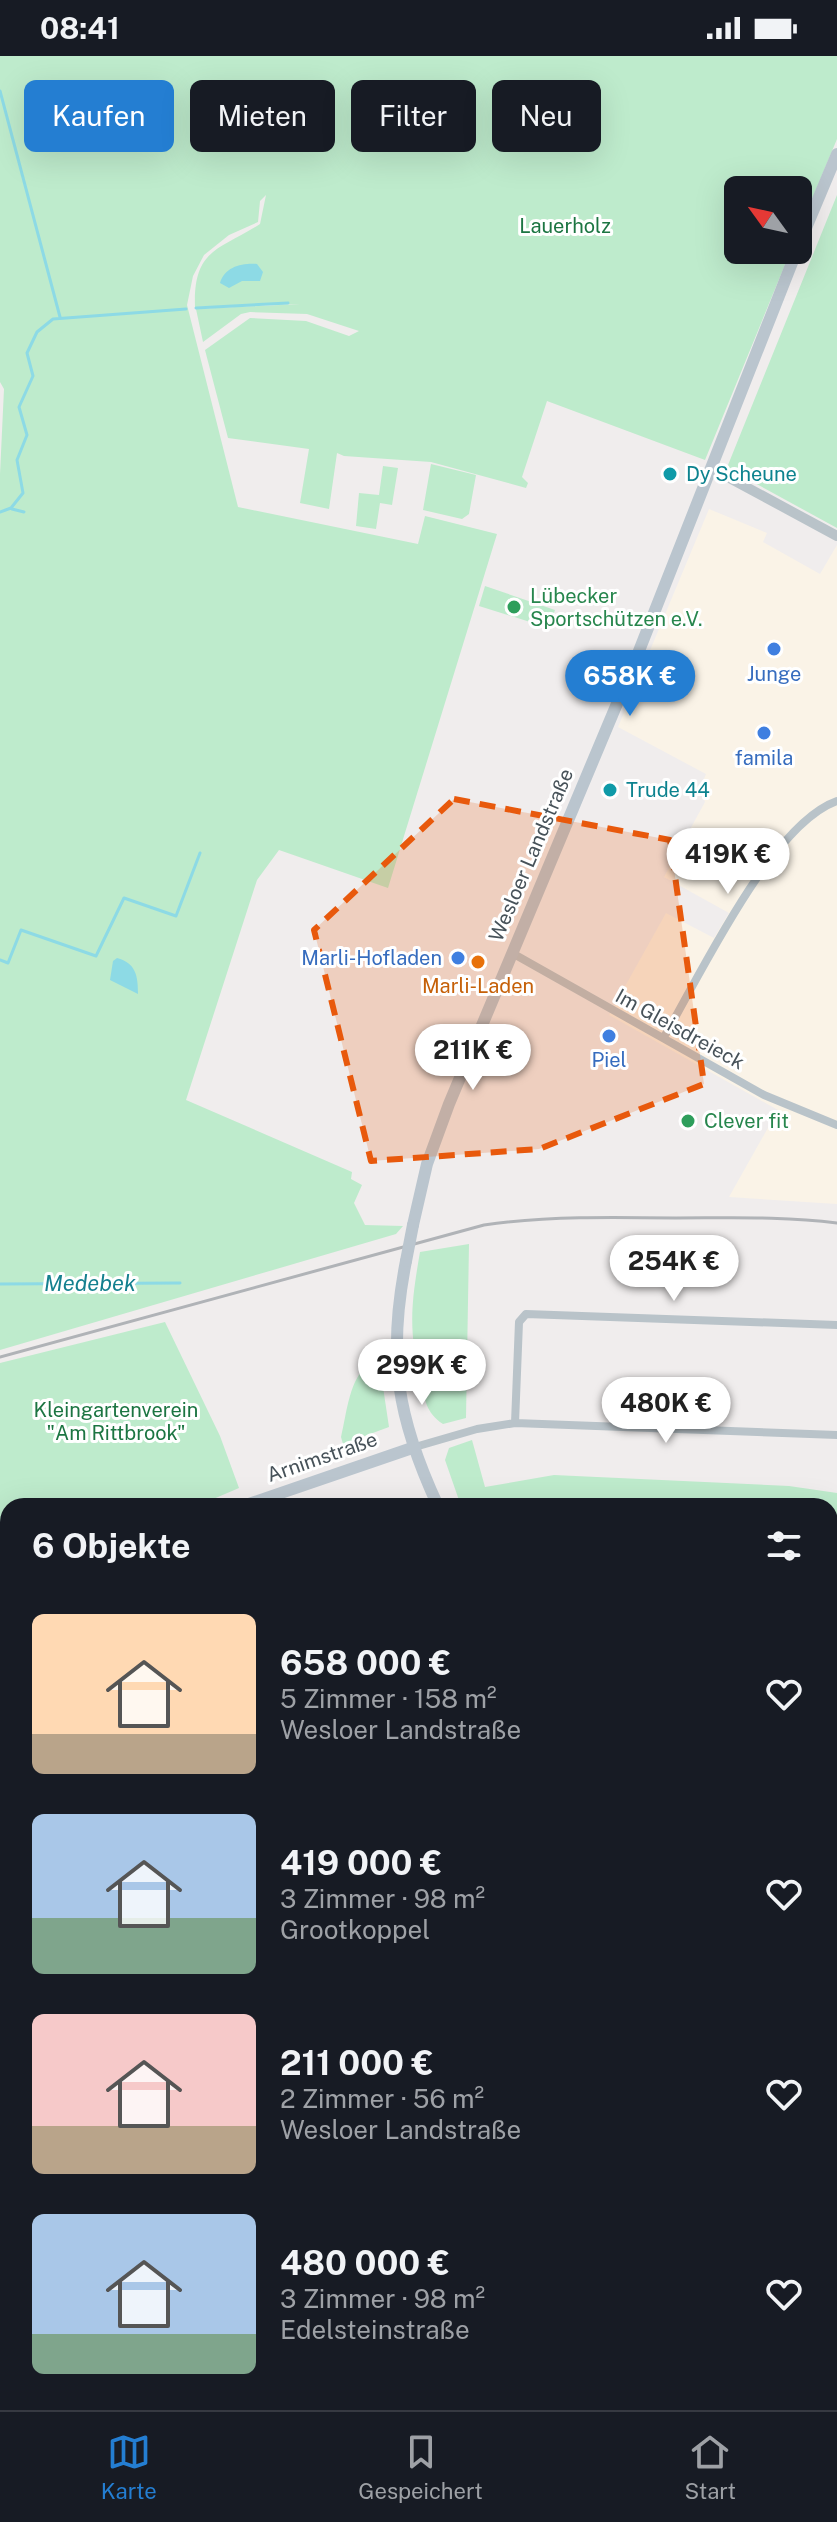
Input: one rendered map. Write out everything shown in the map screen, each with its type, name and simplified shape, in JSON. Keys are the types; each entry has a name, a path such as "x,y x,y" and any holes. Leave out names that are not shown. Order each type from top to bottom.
{"main road":[{"name":"Wesloer Landstraße","path":"812,213 837,154"},
{"name":"Wesloer Landstraße","path":"435,1498 415,1447 396,1375 394,1342 406,1261 427,1164 711,468 791,264"},
{"name":"Arnimstraße","path":"266,1498 415,1447"}],"street":[{"path":"711,468 837,536"},
{"path":"664,1037 777,850 797,825 837,801"},
{"name":"Im Gleisdreieck","path":"512,953 764,1095 837,1125"},
{"path":"515,1423 521,1318 526,1314 837,1325"},
{"path":"415,1447 477,1429 515,1423 837,1435"}],"highlighted area":[{"path":"454,799 670,840 704,1084 539,1149 371,1161 314,930"}],"shaded area":[{"path":"709,509 767,533 763,542 820,574 837,545 837,1204 729,1197 778,1110 609,1015 666,913 714,938 729,913 664,877 705,802 700,789 706,774 618,727"}],"green space":[{"name":"Lauerholz","path":"0,56 837,56 837,139 812,199 812,176 724,176 724,264 785,264 705,460 547,401 522,477 528,483 526,488 431,462 337,453 329,509 300,503 309,449 228,438 205,350 250,318 306,321 349,336 359,331 307,314 250,312 241,314 203,342 196,309 300,304 195,307 199,273 204,262 221,246 260,224 266,195 260,201 258,222 229,235 204,255 193,276 187,305 238,507 418,544 425,516 497,534 388,888 279,850 257,880 186,1100 352,1172 351,1179 362,1185 354,1203 365,1225 403,1226 396,1234 0,1350 0,474 4,389 0,382"},
{"path":"837,195 837,528 729,469 728,465 809,264 812,264 812,257"},
{"path":"431,464 476,475 469,514 462,519 423,510"},
{"path":"383,466 398,468 392,505 380,503 376,529 356,526 359,493 379,495"},
{"name":"Lübecker Sportschützen e.V.","path":"485,586 555,610 549,628 479,606"},
{"path":"469,1244 466,1418 443,1424 427,1406 417,1364 412,1317 420,1252"},
{"name":"Kleingartenverein \"Am Rittbrook\"","path":"165,1322 220,1436 239,1488 216,1498 0,1498 0,1363"},
{"path":"371,1363 380,1367 389,1427 343,1444 341,1437 353,1386"},
{"path":"472,1440 485,1487 554,1475 789,1486 837,1493 837,1498 458,1498 445,1460 449,1448"}],"water":[{"path":"257,264 263,272 260,281 242,281 229,288 220,283 234,267"},
{"path":"117,958 135,971 138,994 110,980 113,961"}],"waterway":[{"path":"0,91 60,317"},
{"path":"196,308 288,303"},
{"path":"0,512 11,508 23,493 17,460 27,435 19,407 33,376 27,353 37,332 53,319 186,309"},
{"path":"12,509 24,512"},
{"path":"0,960 8,963 21,930 96,956 124,898 176,916 200,853"},
{"name":"Medebek","path":"0,1284 180,1283"}],"railway":[{"path":"0,1357 484,1225 604,1217 777,1218 837,1223"}],"place":[{"name":"Dy Scheune","path":"670,474"},
{"name":"Lübecker Sportschützen e.V.","path":"514,607"},
{"name":"Junge","path":"774,649"},
{"name":"famila","path":"764,733"},
{"name":"Trude 44","path":"610,790"},
{"name":"Marli-Hofladen","path":"458,958"},
{"name":"Marli-Laden","path":"478,962"},
{"name":"Piel","path":"609,1036"},
{"name":"Clever fit","path":"688,1121"}]}
